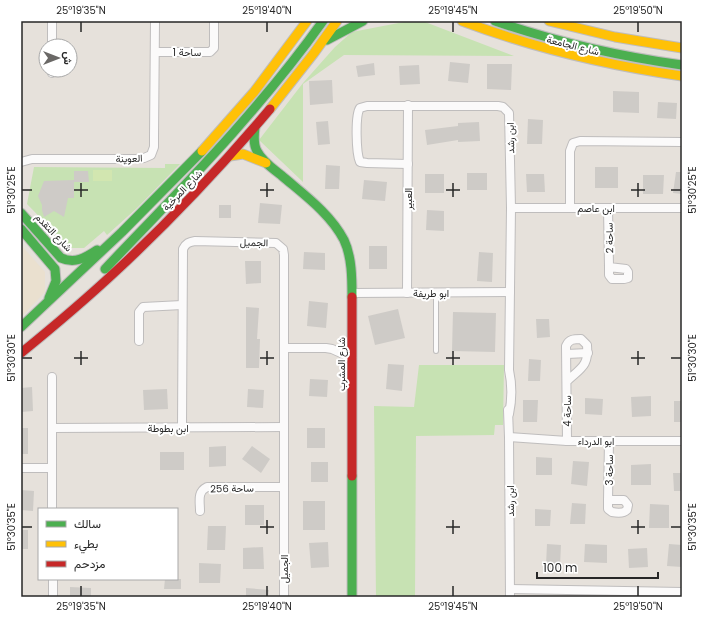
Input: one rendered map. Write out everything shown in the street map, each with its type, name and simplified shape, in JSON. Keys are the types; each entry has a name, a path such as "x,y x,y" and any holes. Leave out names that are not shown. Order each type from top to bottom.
{"main road":[{"name":"شارع المرخية","path":"21,327 175,179 219,132 276,63 307,21"},
{"path":"84,301 94,281 221,148 278,80 323,21"},
{"name":"شارع المرخية","path":"21,353 84,301 129,260 230,156 324,41 337,21"},
{"path":"324,41 363,21"},
{"name":"شارع الجامعة","path":"462,21 490,32 549,51 623,68 682,76"},
{"path":"495,21 560,42 628,57 682,65"},
{"name":"شارع الجامعة","path":"549,21 610,36 682,48"},
{"name":"شارع المشرب","path":"255,127 255,146 259,154 268,164 322,211 339,231 348,251 352,293 352,597"},
{"name":"شارع المشرب","path":"230,156 244,154 268,164"},
{"name":"شارع التقدم","path":"21,214 61,258 69,261 81,261 114,239"},
{"path":"21,229 52,265 56,272 55,286 45,305"}],"street":[{"path":"52,21 52,38"},
{"name":"العوينة","path":"21,162 32,159 144,158 151,155 154,147 155,21"},
{"name":"ساحة 1","path":"155,52 210,52 214,48 214,21"},
{"name":"العبير","path":"407,293 408,105"},
{"name":"ابن رشد","path":"408,164 360,162 358,153 357,116 358,111 363,106 498,106 503,107 509,113 511,208 509,370 506,378 507,407 509,414 510,593 682,592"},
{"path":"570,208 570,151 573,143 580,141 682,142"},
{"name":"ابن عاصم","path":"511,208 682,208"},
{"name":"ساحة 2","path":"608,208 609,267"},
{"name":"الجميل","path":"182,428 183,249 186,244 196,241 276,243 283,249 284,255 284,597"},
{"name":"ابو طريفة","path":"352,293 510,292"},
{"path":"139,341 139,315 143,307 182,305"},
{"name":"ساحة 4","path":"567,381 586,362 588,353 587,345 581,339 571,339 568,342 567,354 567,381 567,441"},
{"path":"284,348 326,348 332,349 352,358"},
{"path":"567,354 588,353"},
{"path":"52,377 52,508"},
{"name":"ابن بطوطة","path":"52,428 284,427"},
{"name":"ابو الدرداء","path":"509,437 567,441 682,441"},
{"name":"ساحة 3","path":"608,500 609,441"},
{"path":"21,468 52,468"},
{"name":"ساحة 256","path":"200,511 200,494 202,490 207,488 284,488"},
{"path":"52,580 53,597"}],"lane":[{"path":"436,293 436,351"}],"shaded area":[{"path":"21,245 45,272 45,292 21,317"}],"green space":[{"path":"409,21 425,22 514,56 344,55 303,84 303,182 259,140 303,83 335,47 352,32"},
{"path":"165,164 180,164 137,208 107,235 104,231 84,248 70,248 27,204 34,167 165,168"},
{"path":"93,170 112,170 112,181 93,181"},
{"path":"419,365 504,365 503,425 495,425 494,435 416,436 415,597 376,597 374,406 414,407"}],"building":[{"path":"450,62 470,64 468,83 448,81"},
{"path":"374,63 375,75 358,77 356,66"},
{"path":"487,64 512,64 511,90 487,89"},
{"path":"419,65 420,84 400,85 399,66"},
{"path":"332,80 333,103 310,105 309,81"},
{"path":"613,91 639,92 639,113 613,112"},
{"path":"658,102 677,103 676,119 657,118"},
{"path":"528,119 543,120 542,144 527,144"},
{"path":"328,121 330,144 318,145 316,122"},
{"path":"479,122 480,141 458,142 458,140 427,145 425,130 458,126 458,123"},
{"path":"326,165 340,166 339,189 325,189"},
{"path":"595,167 618,167 618,188 595,188"},
{"path":"74,171 88,171 89,182 74,182"},
{"path":"676,172 682,172 682,194 673,193"},
{"path":"467,173 487,173 487,190 467,190"},
{"path":"425,174 444,174 444,193 425,193"},
{"path":"526,174 544,174 545,192 527,192"},
{"path":"643,175 664,175 663,194 643,194"},
{"path":"74,180 74,198 68,198 64,217 54,211 44,217 42,205 38,196 44,181"},
{"path":"364,180 387,182 385,201 362,199"},
{"path":"260,203 282,205 280,224 258,223"},
{"path":"219,205 231,205 231,218 219,218"},
{"path":"427,210 444,211 444,231 426,230"},
{"path":"369,246 387,246 387,269 369,269"},
{"path":"304,252 325,253 325,270 303,269"},
{"path":"479,252 493,253 492,282 477,281"},
{"path":"245,261 261,261 261,283 246,284"},
{"path":"309,301 328,303 326,328 307,326"},
{"path":"246,307 259,308 257,339 260,339 259,368 246,368"},
{"path":"398,309 405,338 375,345 368,316"},
{"path":"453,312 496,313 495,352 452,351"},
{"path":"536,319 549,319 550,337 537,338"},
{"path":"529,359 541,360 540,381 528,381"},
{"path":"388,364 404,365 402,391 386,389"},
{"path":"310,379 328,380 327,397 309,396"},
{"path":"32,387 33,411 21,412 21,388"},
{"path":"167,389 168,409 144,410 143,390"},
{"path":"248,389 264,390 263,408 247,407"},
{"path":"651,396 651,416 632,417 631,397"},
{"path":"585,398 603,399 602,415 585,414"},
{"path":"523,400 538,400 537,422 523,422"},
{"path":"674,401 682,401 682,422 674,422"},
{"path":"21,428 28,428 28,454 21,454"},
{"path":"307,428 325,428 325,448 307,448"},
{"path":"226,446 226,466 209,467 209,447"},
{"path":"252,446 270,459 261,473 242,459"},
{"path":"160,452 184,452 184,470 160,470"},
{"path":"536,457 552,458 552,475 536,475"},
{"path":"573,461 589,462 587,486 571,484"},
{"path":"311,462 328,462 328,482 311,482"},
{"path":"651,464 651,485 631,485 631,465"},
{"path":"673,473 682,473 682,491 674,491"},
{"path":"21,490 34,491 33,511 21,510"},
{"path":"303,501 325,501 325,530 303,530"},
{"path":"572,503 586,504 585,524 570,524"},
{"path":"650,504 669,505 669,528 649,528"},
{"path":"245,505 264,505 264,525 245,525"},
{"path":"535,509 551,510 550,526 535,526"},
{"path":"208,526 226,526 225,550 207,550"},
{"path":"21,530 28,530 28,549 21,549"},
{"path":"328,542 329,567 311,568 309,543"},
{"path":"547,544 561,545 560,566 546,565"},
{"path":"585,544 607,545 607,563 584,562"},
{"path":"669,544 682,545 682,567 667,566"},
{"path":"263,547 264,569 243,569 243,548"},
{"path":"647,548 648,567 629,568 628,549"},
{"path":"199,563 221,564 220,583 199,583"},
{"path":"181,579 181,589 164,589 165,580"},
{"path":"70,587 91,588 91,597 70,597"},
{"path":"246,588 269,590 268,597 246,597"}],"traffic: fast":[{"path":"105,269 191,179 246,118 323,21"},
{"path":"327,40 363,21"},
{"path":"495,21 587,48 682,65"},
{"path":"255,127 255,145 262,158 324,213 344,240 350,261 352,297"},
{"path":"21,327 122,232 202,151"},
{"path":"21,213 61,258 66,260 80,259 97,250"},
{"path":"21,229 55,269 56,281 49,298"},
{"path":"352,476 352,597"}],"traffic: slow":[{"path":"202,151 254,92 307,21"},
{"path":"270,109 337,21"},
{"path":"462,21 489,31 570,54 626,67 682,76"},
{"path":"549,21 615,37 682,48"},
{"path":"230,156 243,154 266,163"}],"traffic: jam":[{"path":"21,353 92,293 156,233 214,173 270,109"},
{"path":"352,297 352,476"}]}
